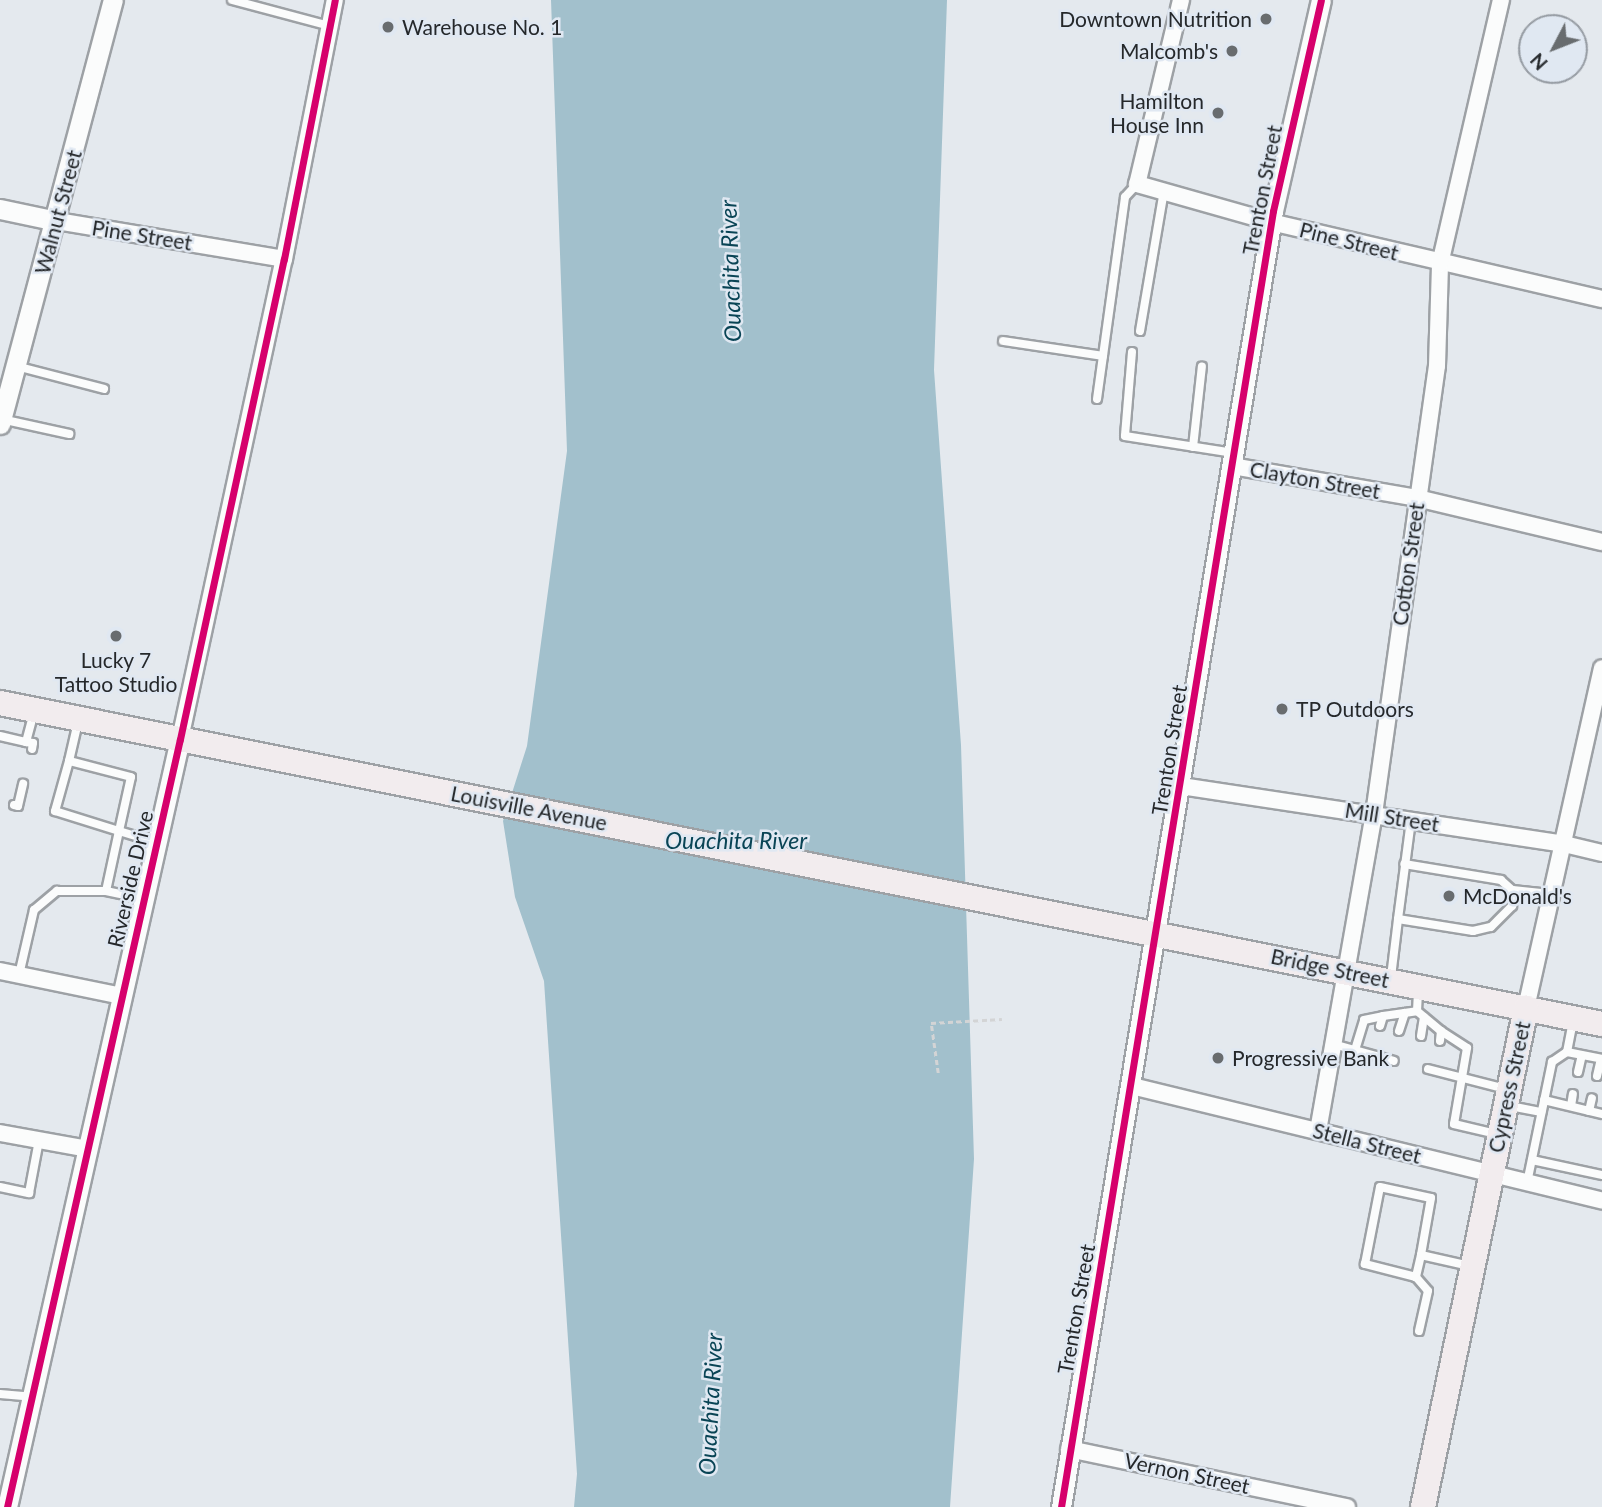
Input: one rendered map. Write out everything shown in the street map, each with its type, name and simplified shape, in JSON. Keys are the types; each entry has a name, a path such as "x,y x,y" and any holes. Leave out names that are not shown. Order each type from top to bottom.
{"main road":[{"name":"Louisville Avenue","path":"0,703 1059,912"},
{"name":"Bridge Street","path":"1059,912 1391,981 1420,1005 1526,1008 1602,1024"},
{"name":"Cypress Street","path":"1423,1507 1526,1008"}],"street":[{"name":"Walnut Street","path":"1,422 57,221 113,0"},
{"name":"Riverside Drive","path":"6,1499 32,1397 180,739 284,259 335,0"},
{"path":"1137,184 1181,0"},
{"name":"Trenton Street","path":"1061,1507 1132,1086 1271,222 1321,0"},
{"name":"Cotton Street","path":"1318,1131 1374,814 1437,366 1440,264 1501,0"},
{"name":"Pine Street","path":"1137,184 1271,222 1440,264 1602,299"},
{"name":"Pine Street","path":"0,209 284,259"},
{"name":"Clayton Street","path":"1233,460 1418,498 1602,542"},
{"name":"Cypress Street","path":"1526,1008 1560,842 1602,668"},
{"name":"Mill Street","path":"1181,786 1560,842 1602,853"},
{"path":"0,971 121,996"},
{"name":"Stella Street","path":"1132,1086 1602,1201"},
{"path":"0,1133 88,1149"},
{"name":"Vernon Street","path":"1069,1448 1347,1507"}],"lane":[{"path":"232,0 330,26"},
{"path":"1097,399 1125,197 1137,184"},
{"path":"1140,331 1164,191"},
{"path":"1003,341 1103,356"},
{"path":"1132,352 1125,436 1194,447 1233,460"},
{"path":"16,366 104,389"},
{"path":"1194,447 1202,366"},
{"path":"1,422 69,434"},
{"path":"2,739 29,745 34,711"},
{"path":"79,720 55,811 157,842"},
{"path":"69,761 131,777 106,891"},
{"path":"14,805 18,806 23,784"},
{"path":"1391,981 1411,820"},
{"path":"1404,864 1480,873 1501,880 1512,890 1549,894"},
{"path":"1398,919 1473,931 1491,927 1512,906 1512,890"},
{"path":"19,975 34,910 57,891 106,891 144,899"},
{"path":"1356,1050 1364,1020 1405,1013 1420,1005"},
{"path":"1420,1005 1441,1031 1467,1048 1464,1078 1454,1124 1499,1134"},
{"path":"1420,1005 1421,1036"},
{"path":"1399,1031 1405,1013"},
{"path":"1380,1026 1383,1016"},
{"path":"1527,1183 1552,1062 1567,1052 1574,1018"},
{"path":"1440,1041 1441,1031"},
{"path":"1333,1045 1356,1050 1373,1050 1393,1057"},
{"path":"1567,1052 1601,1059 1597,1076"},
{"path":"1578,1072 1582,1055"},
{"path":"1436,1061 1431,1070 1464,1078 1541,1112"},
{"path":"1571,1106 1573,1094"},
{"path":"1589,1111 1592,1098"},
{"path":"1544,1100 1602,1114"},
{"path":"0,1187 29,1192 39,1140"},
{"path":"1532,1160 1602,1175"},
{"path":"1416,1277 1431,1198 1380,1187 1365,1264 1416,1277 1428,1291 1419,1331"},
{"path":"1421,1255 1472,1267"},
{"path":"0,1394 32,1397"}],"path":[{"path":"938,1073 931,1023 1002,1019"}],"water":[{"name":"Ouachita River","path":"551,0 947,0 934,370 961,745 974,1159 950,1507 574,1507 577,1474 544,981 515,897 503,821 527,746 567,451"}],"cycle path":[{"path":"7,1507 180,739 284,259 335,0"},
{"path":"1061,1507 1273,211 1321,0"}],"place":[{"name":"Downtown Nutrition","path":"1266,19"},
{"name":"Warehouse No. 1","path":"388,27"},
{"name":"Malcomb's","path":"1232,51"},
{"name":"Hamilton House Inn","path":"1218,113"},
{"name":"Lucky 7 Tattoo Studio","path":"116,636"},
{"name":"TP Outdoors","path":"1282,709"},
{"name":"McDonald's","path":"1449,896"},
{"name":"Progressive Bank","path":"1218,1058"}]}
